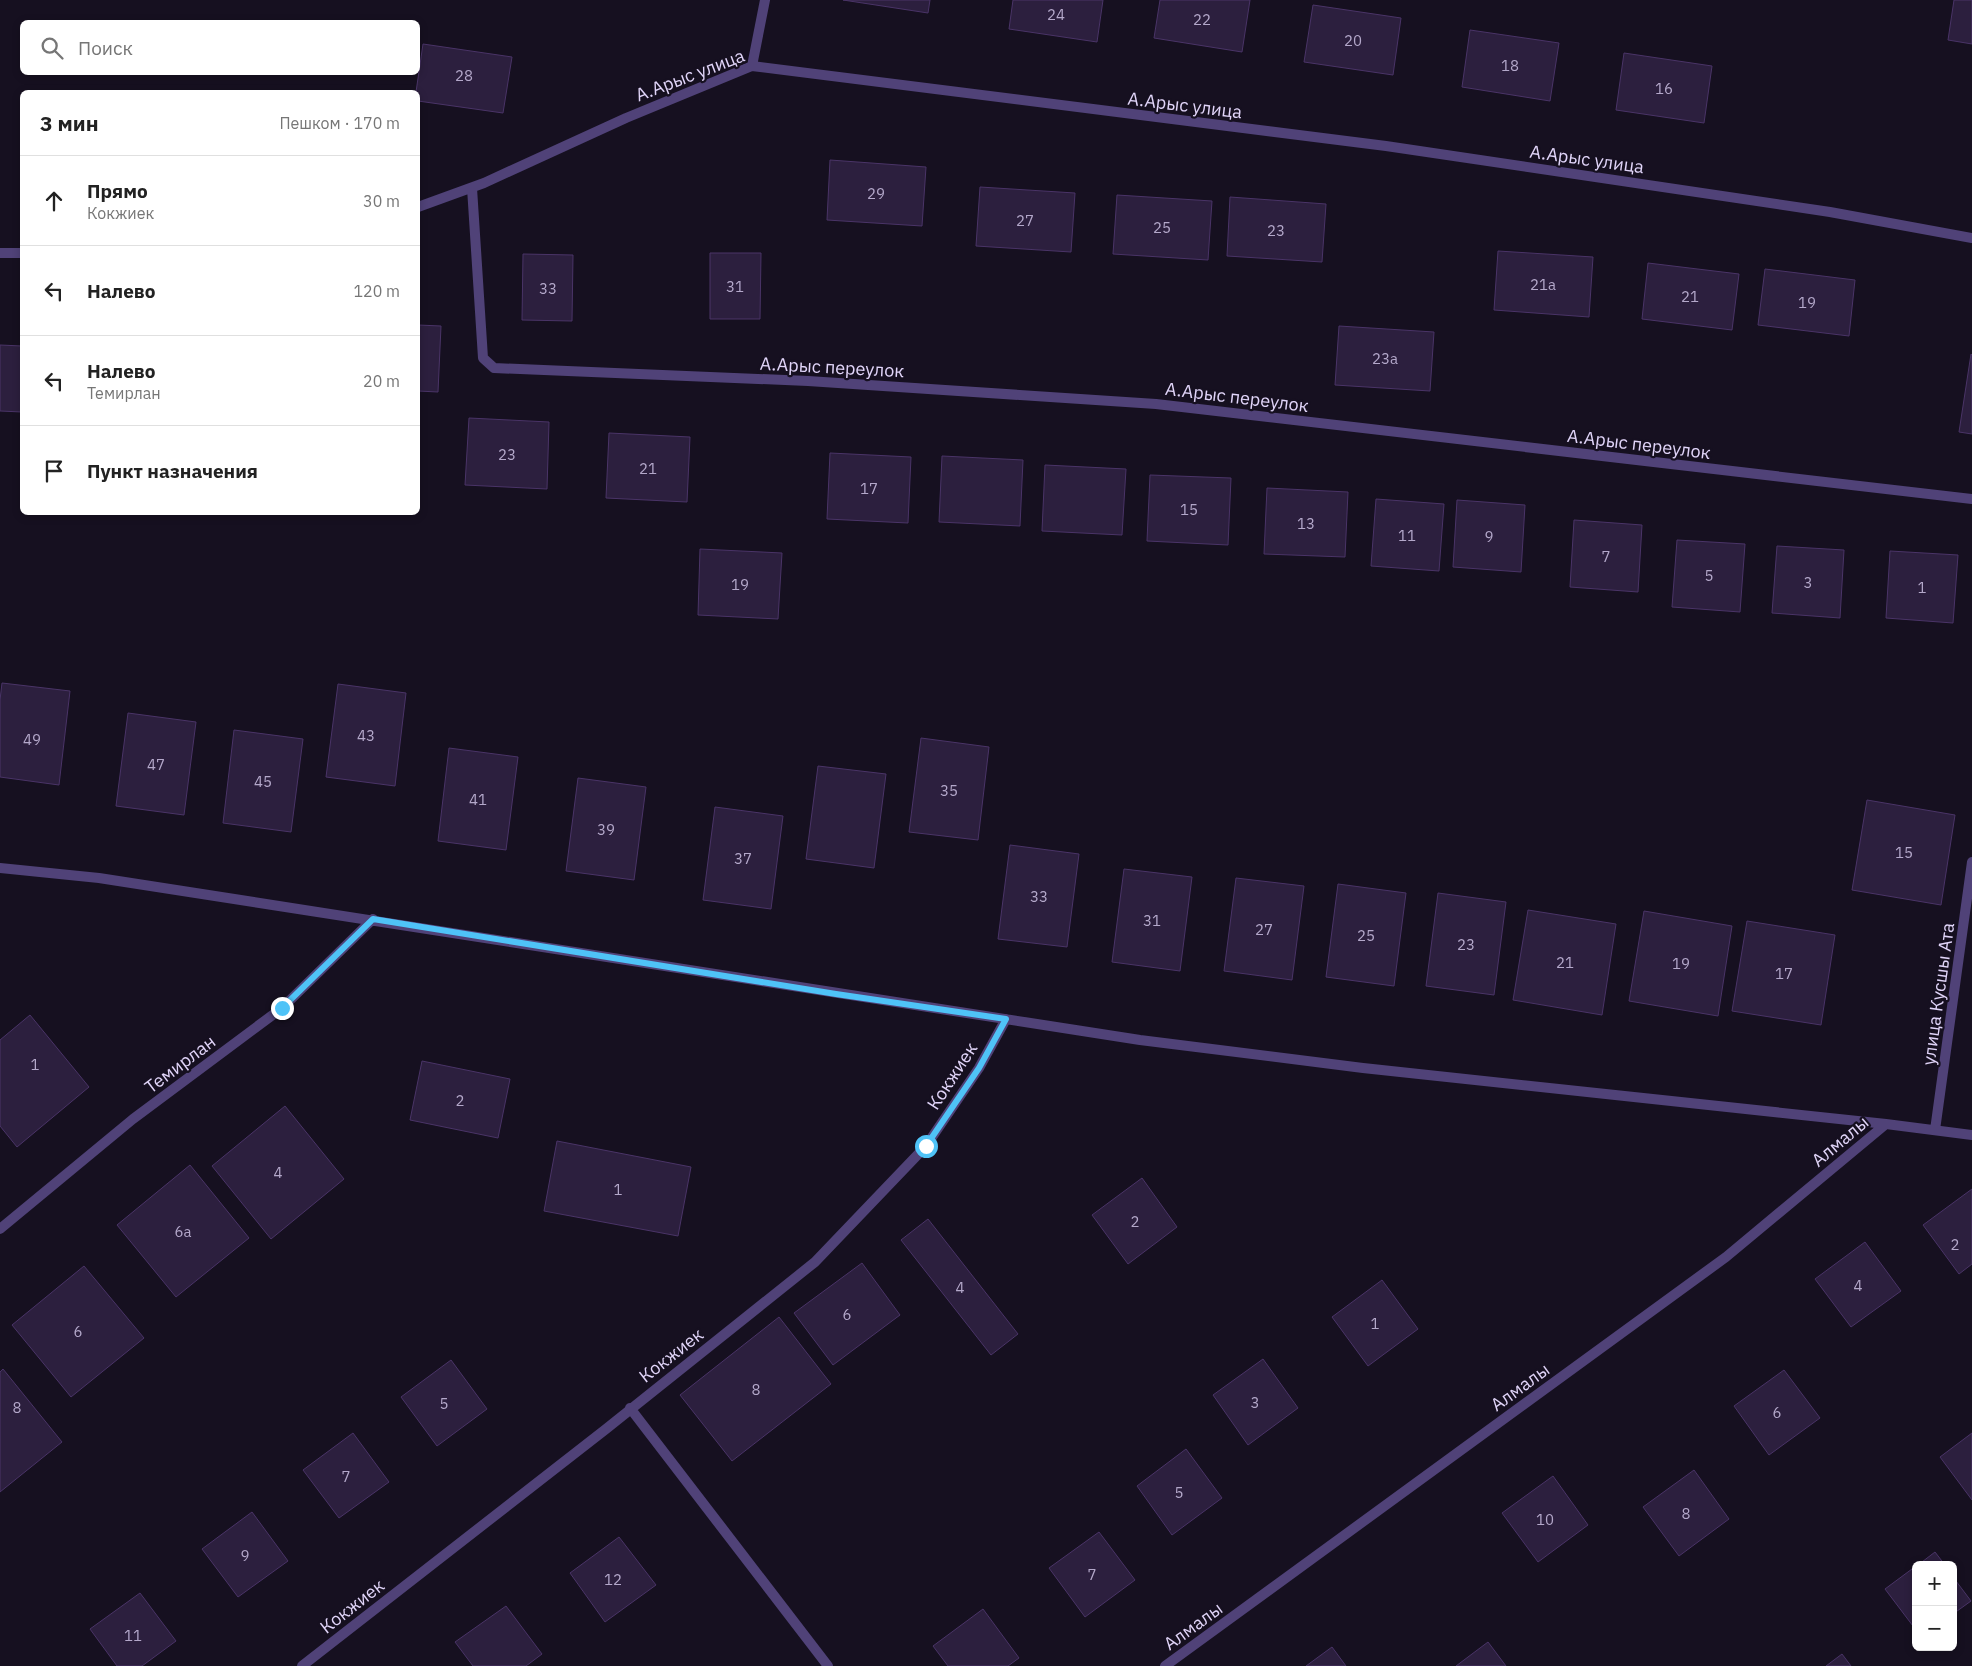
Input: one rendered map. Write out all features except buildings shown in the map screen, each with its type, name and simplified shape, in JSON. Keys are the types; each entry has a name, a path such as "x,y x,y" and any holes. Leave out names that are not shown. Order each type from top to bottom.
{"street":[{"path":"752,66 765,0"},
{"name":"А.Арыс улица","path":"420,207 472,188 626,118 752,66 1396,148 1830,212 1972,238"},
{"name":"А.Арыс переулок","path":"472,188 483,358 494,368 808,381 1156,404 1972,499"},
{"path":"0,254 20,253"},
{"name":"улица Кусшы Ата","path":"1935,1130 1972,862"},
{"path":"0,868 99,878 373,919 836,994 1140,1040 1363,1068 1886,1124 1972,1135"},
{"name":"Темирлан","path":"0,1228 133,1119 282,1008 373,919"},
{"name":"Кокжиек","path":"302,1666 598,1435 815,1262 926,1146 979,1068 1006,1019"},
{"name":"Алмалы","path":"1165,1666 1726,1257 1886,1124"},
{"path":"630,1408 828,1666"}],"route":[{"path":"282,1008 373,919 836,994 1006,1019 979,1068 926,1146"}]}
